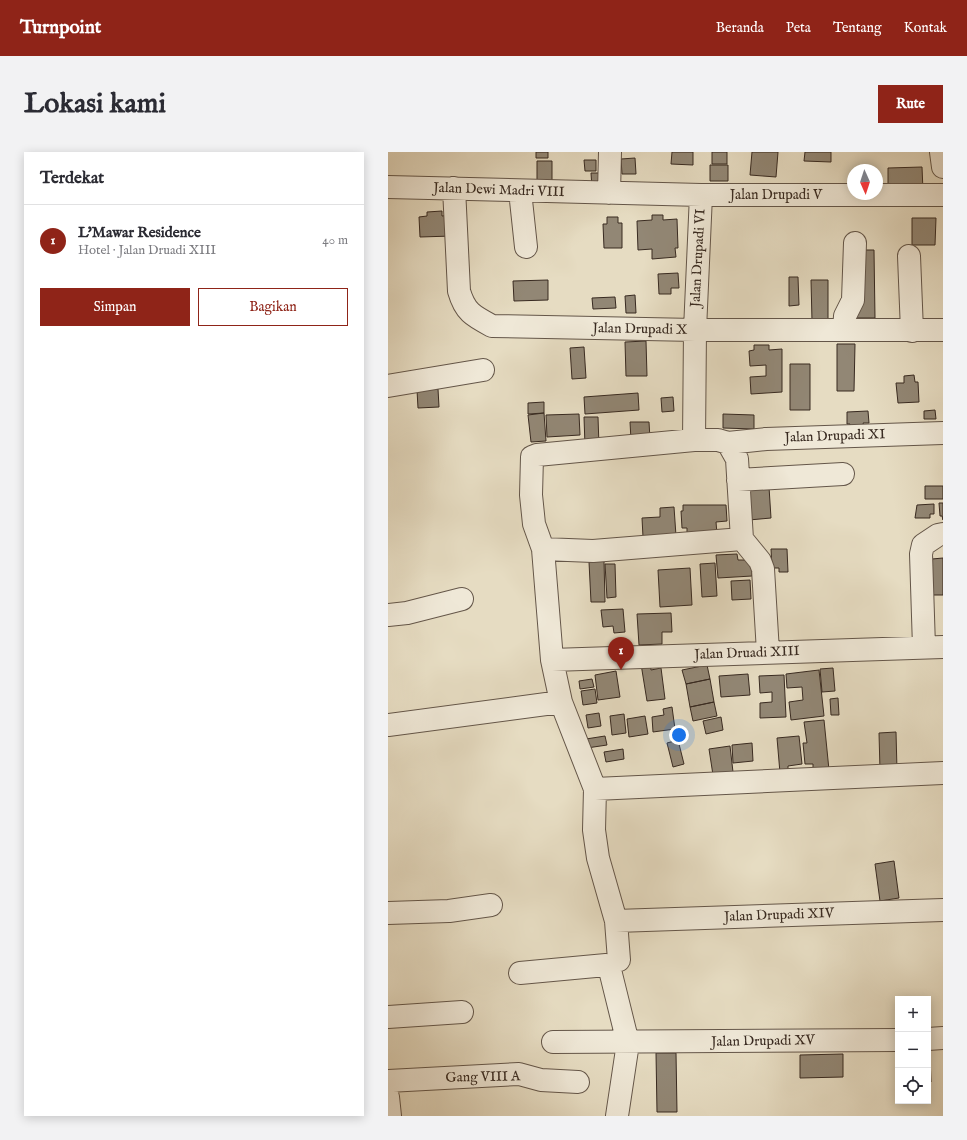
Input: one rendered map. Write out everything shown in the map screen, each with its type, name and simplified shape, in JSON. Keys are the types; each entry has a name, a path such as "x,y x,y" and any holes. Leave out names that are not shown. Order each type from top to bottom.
{"street":[{"path":"610,152 610,193"},
{"path":"941,152 943,167"},
{"name":"Jalan Dewi Madri VIII","path":"388,187 610,193"},
{"name":"Jalan Drupadi X","path":"454,188 459,291 463,306 479,319 492,326 695,330 943,330"},
{"path":"520,191 526,247"},
{"name":"Jalan Drupadi V","path":"610,193 943,196"},
{"name":"Jalan Drupadi VI","path":"694,440 695,330 701,195"},
{"path":"844,330 845,316 854,300 855,243"},
{"path":"908,256 912,331"},
{"path":"388,386 483,370"},
{"name":"Jalan Drupadi XI","path":"543,549 534,524 531,495 532,457 537,455 694,440 718,440 728,443 766,438 943,432"},
{"path":"728,443 736,459 742,539 760,560 763,569 768,652"},
{"path":"738,480 843,474"},
{"path":"934,647 921,554 923,545 938,535 943,534"},
{"path":"619,960 616,921 598,858 594,830 595,789 561,702 552,660 543,549 593,551 742,539"},
{"path":"388,615 407,613 462,599"},
{"name":"Jalan Druadi XIII","path":"552,660 934,647"},
{"path":"388,725 561,702"},
{"path":"595,789 943,773"},
{"path":"388,913 450,911 491,906"},
{"name":"Jalan Drupadi XIV","path":"616,921 943,910"},
{"path":"520,973 606,965 609,966 628,1043 616,1116"},
{"path":"388,1017 462,1012"},
{"path":"931,1039 943,1038"},
{"name":"Jalan Drupadi XV","path":"553,1042 628,1043 895,1040"},
{"name":"Gang VIII A","path":"388,1081 519,1074 541,1080 578,1082"},
{"path":"388,1097 390,1116"}],"building":[{"path":"536,152 548,152 548,158 536,158"},
{"path":"672,152 693,152 693,165 671,164"},
{"path":"712,152 727,152 727,164 712,164"},
{"path":"752,152 778,152 776,177 750,175"},
{"path":"805,152 831,152 831,162 804,161"},
{"path":"635,158 636,174 622,174 621,159"},
{"path":"584,160 596,160 596,171 585,171"},
{"path":"537,161 552,161 552,181 537,181"},
{"path":"710,165 728,165 728,181 710,181"},
{"path":"922,167 923,191 888,191 888,168"},
{"path":"591,173 604,173 604,187 592,188"},
{"path":"442,211 442,216 451,215 452,236 420,237 419,217 427,216 427,212"},
{"path":"652,215 663,215 663,220 677,219 678,248 675,248 676,257 652,259 652,249 638,250 637,221 652,220"},
{"path":"607,217 618,217 618,223 622,223 622,248 604,248 603,224 607,224"},
{"path":"912,218 936,218 935,245 912,245"},
{"path":"856,250 874,250 875,318 856,318"},
{"path":"678,273 679,288 671,288 671,294 659,294 658,274"},
{"path":"789,277 798,277 799,305 789,306"},
{"path":"548,280 548,300 514,301 513,281"},
{"path":"811,280 828,280 828,321 812,321"},
{"path":"635,295 636,313 626,313 625,296"},
{"path":"615,297 616,308 593,309 592,298"},
{"path":"646,341 647,376 626,376 625,342"},
{"path":"837,344 855,344 854,391 837,391"},
{"path":"754,345 769,345 769,350 782,349 782,392 751,394 750,377 766,376 766,365 750,366 749,351 754,350"},
{"path":"584,347 586,378 572,379 570,348"},
{"path":"790,364 810,364 810,410 790,410"},
{"path":"914,375 915,382 918,382 919,402 898,403 896,383 904,383 904,376"},
{"path":"438,389 439,407 418,408 417,390"},
{"path":"638,393 639,410 585,414 584,397"},
{"path":"673,397 674,411 662,412 661,398"},
{"path":"544,402 544,413 528,414 528,403"},
{"path":"935,410 936,419 924,419 924,411"},
{"path":"868,411 869,423 863,423 864,426 850,427 850,424 847,424 847,412"},
{"path":"544,413 546,441 531,442 528,415"},
{"path":"579,414 580,435 547,437 546,415"},
{"path":"723,414 754,415 754,429 723,428"},
{"path":"584,417 598,417 599,446 585,446"},
{"path":"630,422 649,422 650,439 631,440"},
{"path":"925,486 943,486 943,499 925,499"},
{"path":"769,487 771,518 749,520 747,489"},
{"path":"939,503 943,503 943,520 942,516 940,516"},
{"path":"934,504 934,514 930,514 930,518 915,518 917,505"},
{"path":"683,505 726,505 727,521 716,522 717,534 687,536 687,528 682,528 681,511 683,511"},
{"path":"674,507 676,536 643,537 642,518 660,517 660,508"},
{"path":"771,549 787,549 788,572 779,572 779,568 772,568"},
{"path":"737,554 738,560 752,560 752,576 718,578 716,555"},
{"path":"943,558 943,595 933,595 932,559"},
{"path":"604,561 605,602 591,602 589,562"},
{"path":"715,563 717,596 702,597 700,564"},
{"path":"605,564 615,564 616,597 607,598"},
{"path":"690,568 692,605 660,607 658,570"},
{"path":"750,580 751,599 732,600 731,581"},
{"path":"623,609 625,632 614,633 613,626 603,627 601,610"},
{"path":"671,613 672,632 662,632 662,644 639,645 637,614"},
{"path":"650,662 651,670 661,668 665,699 647,701 641,664"},
{"path":"707,665 710,679 686,684 682,670"},
{"path":"833,668 835,691 822,692 820,669"},
{"path":"819,670 824,716 791,720 789,702 803,700 802,687 787,688 786,674"},
{"path":"616,671 620,697 598,700 595,675"},
{"path":"748,674 750,695 721,697 719,676"},
{"path":"784,675 786,717 760,718 760,703 772,702 772,692 760,693 759,676"},
{"path":"592,679 594,687 580,689 579,681"},
{"path":"710,679 714,702 690,707 686,684"},
{"path":"595,689 597,703 583,705 581,691"},
{"path":"838,698 839,715 831,715 830,699"},
{"path":"714,702 717,716 693,721 690,707"},
{"path":"672,707 675,729 653,732 652,717 664,715 663,709"},
{"path":"599,713 601,726 588,728 586,715"},
{"path":"624,714 626,733 612,735 610,716"},
{"path":"645,716 648,734 629,737 627,719"},
{"path":"721,717 723,730 706,734 703,721"},
{"path":"824,720 829,770 813,772 813,764 805,764 803,743 807,743 804,722"},
{"path":"896,732 897,770 880,770 879,733"},
{"path":"605,736 607,745 587,748 586,739"},
{"path":"799,736 802,764 788,766 788,773 780,773 777,738"},
{"path":"678,740 684,764 673,767 667,743"},
{"path":"752,743 753,761 733,763 732,745"},
{"path":"730,746 733,772 713,775 709,749"},
{"path":"623,749 624,759 606,762 604,752"},
{"path":"894,861 899,898 880,901 875,864"},
{"path":"656,1053 676,1053 677,1112 657,1112"},
{"path":"843,1054 843,1077 800,1078 800,1055"}],"place":[{"name":"L'Mawar Residence","path":"621,670"}]}
